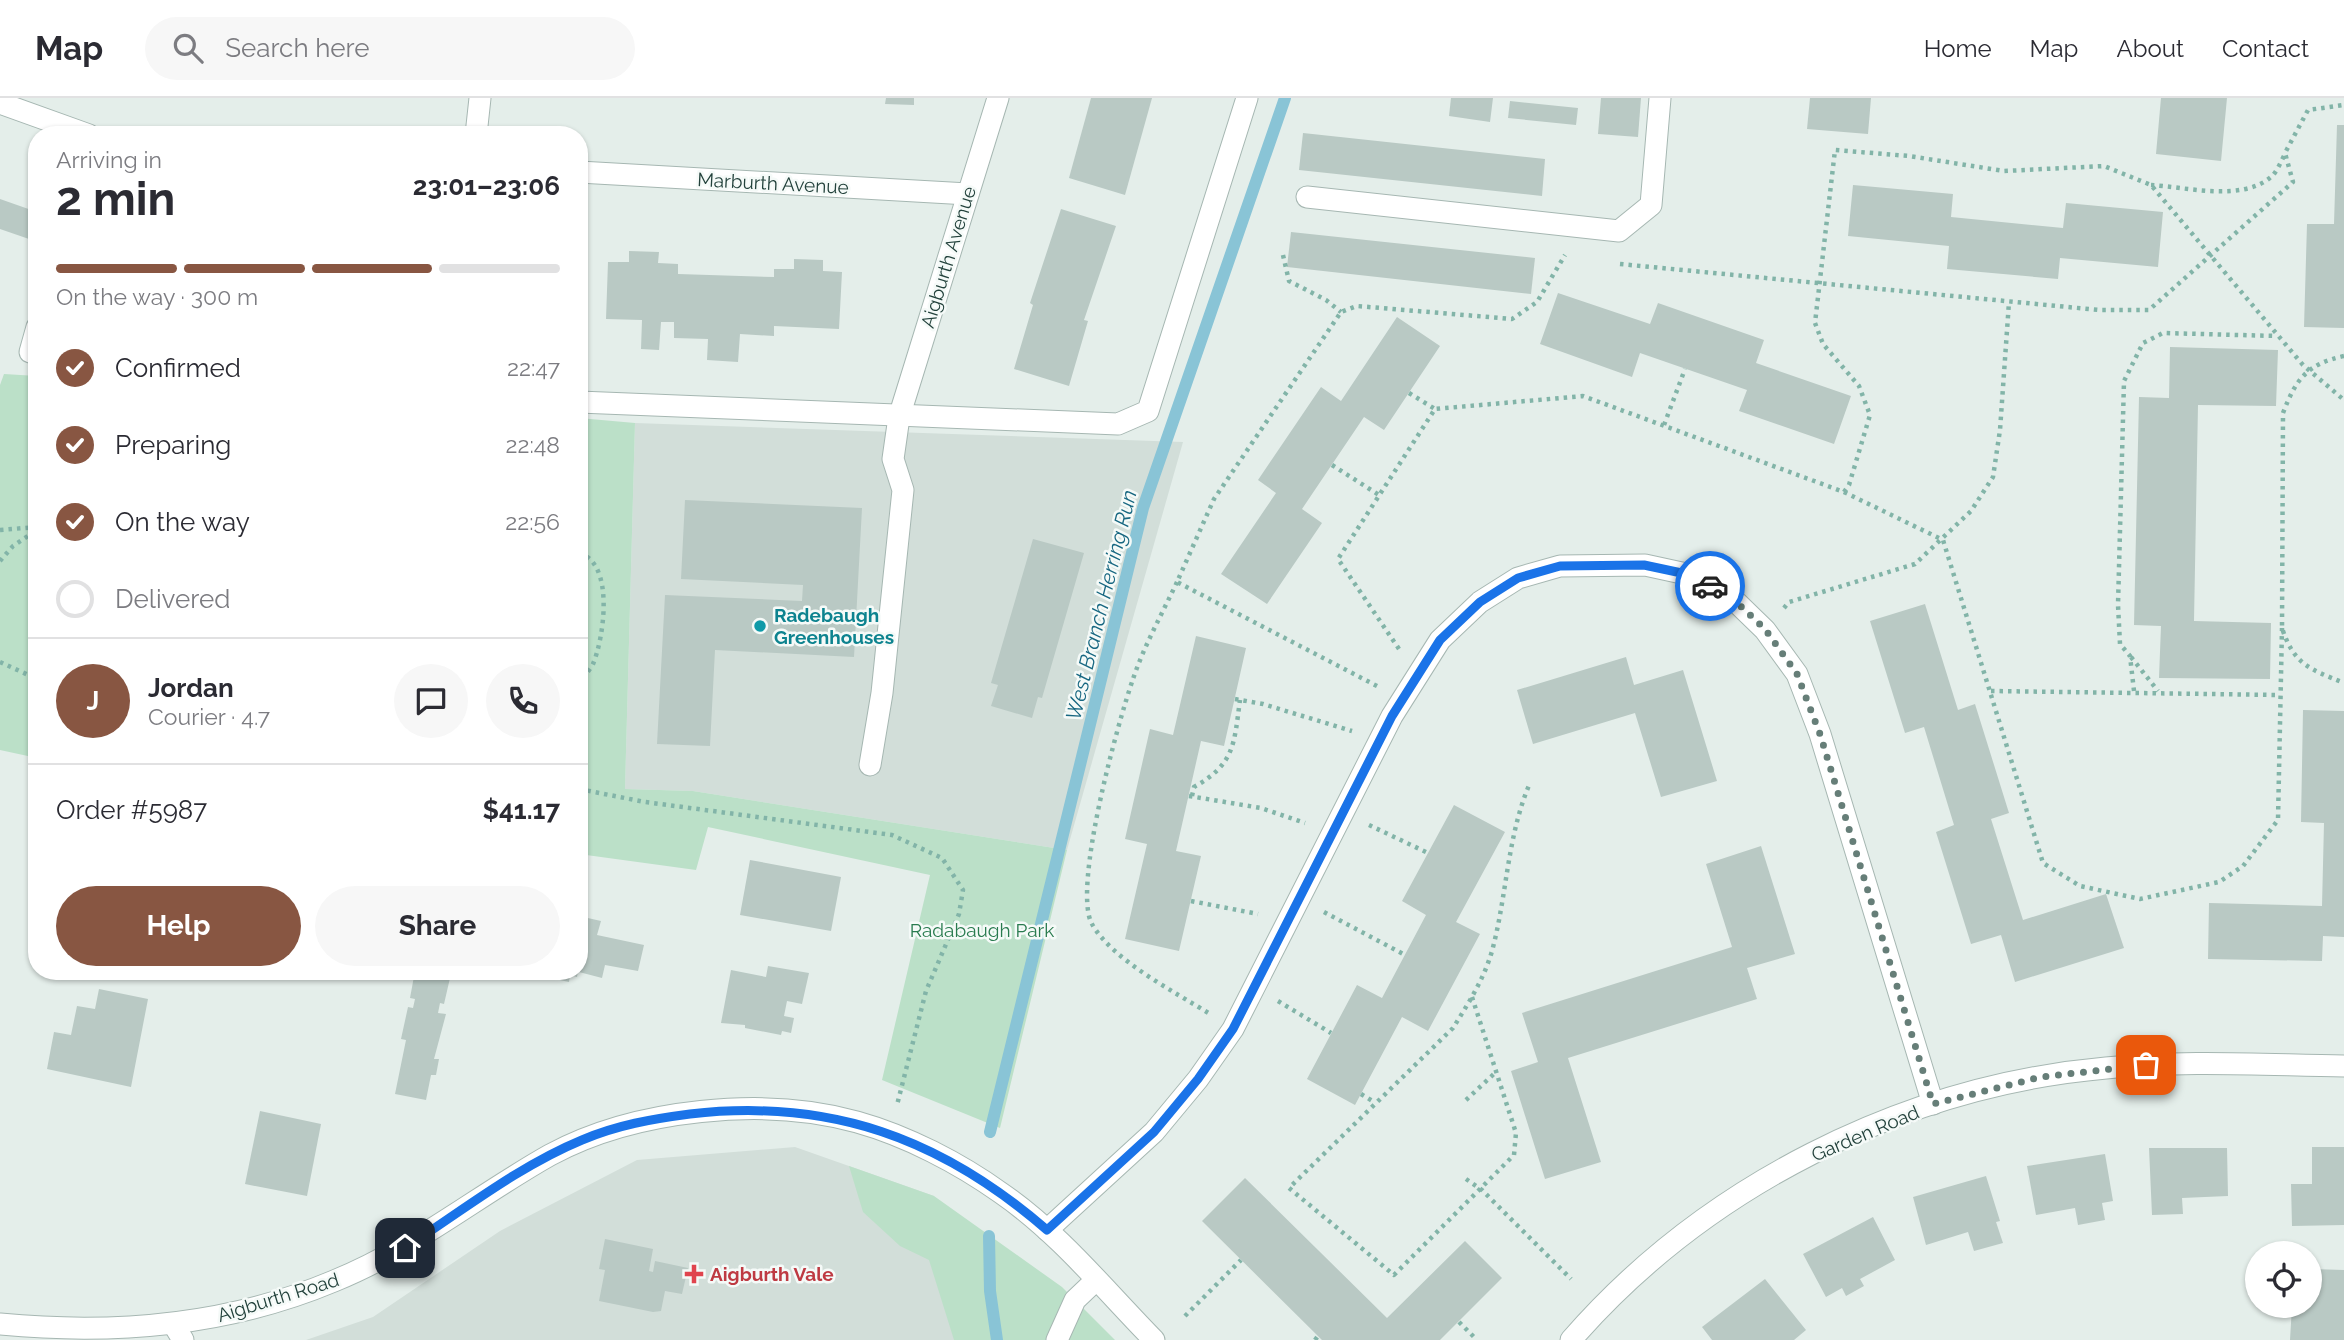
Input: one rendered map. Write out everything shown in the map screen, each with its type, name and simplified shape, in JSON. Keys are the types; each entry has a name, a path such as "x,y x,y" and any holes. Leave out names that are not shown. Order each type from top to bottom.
{"street":[{"path":"477,126 480,98"},
{"name":"Aigburth Avenue","path":"870,765 882,693 904,491 893,459 899,417 998,98"},
{"path":"588,402 1118,424 1148,411 1247,98"},
{"path":"1307,197 1619,231 1651,205 1660,98"},
{"path":"0,103 64,126"},
{"name":"Marburth Avenue","path":"588,173 968,194"},
{"path":"1047,1230 1154,1132 1198,1079 1233,1029 1379,742 1440,640 1480,602 1518,578 1560,566 1644,565 1691,575 1731,597 1765,629 1797,674 1820,734 1933,1104"},
{"name":"Garden Road","path":"1571,1340 1644,1265 1720,1207 1828,1147 1933,1104 1989,1088 2105,1068 2166,1064 2344,1066"},
{"name":"Aigburth Road","path":"0,1324 179,1332 306,1293 360,1270 405,1248 550,1155 588,1138 637,1122 705,1112 781,1111 820,1114 889,1133 1000,1191 1047,1230 1154,1340"},
{"path":"1057,1340 1075,1300 1095,1280"}],"path":[{"path":"1844,492 1849,485 1870,415 1859,386 1822,344 1815,323 1835,150 1909,156 2004,171 2104,166 2151,185 2236,190 2256,187 2273,176 2308,110 2344,104"},
{"path":"1615,263 2099,310 2149,310 2293,182 2286,153"},
{"path":"2151,185 2278,336 2308,369 2344,400"},
{"path":"1233,1029 1157,980 1101,937 1090,921 1087,880 1108,767 1133,678 1214,499 1341,312 1357,306 1512,318 1537,302 1564,258 1573,226"},
{"path":"1283,255 1289,281 1341,312"},
{"path":"1765,629 1789,602 1915,564 1971,511 1993,477 2000,430 2009,302"},
{"path":"2159,692 2120,644 2118,605 2124,380 2143,343 2163,333 2278,336"},
{"path":"1409,393 1435,409 1583,396 1844,492 1943,540 2043,863 2080,886 2140,900 2219,882 2243,866 2278,820 2283,413 2293,386 2308,369 2344,356"},
{"path":"1664,425 1685,369"},
{"path":"1418,676 1338,559 1435,409"},
{"path":"1332,465 1379,495"},
{"path":"0,530 28,528"},
{"path":"0,561 28,535"},
{"path":"588,556 598,570 605,617 593,666 588,671"},
{"path":"1177,582 1403,699"},
{"path":"2281,628 2289,650 2311,669 2344,683"},
{"path":"2130,656 2134,691"},
{"path":"0,662 28,675"},
{"path":"1990,691 2280,695"},
{"path":"1332,833 1261,808 1191,796 1194,787 1217,772 1230,758 1237,700 1338,725 1379,742"},
{"path":"1472,997 1516,1133 1514,1155 1482,1190 1394,1275 1289,1188 1374,1102 1453,1028 1472,997 1492,952 1520,808 1530,783"},
{"path":"588,791 645,802 892,835 942,858 963,890 959,914 926,991 905,1077"},
{"path":"1342,813 1428,853"},
{"path":"1298,898 1405,955"},
{"path":"1191,901 1250,910 1284,925"},
{"path":"1254,987 1331,1033"},
{"path":"1466,1100 1497,1071"},
{"path":"1361,1094 1374,1102"},
{"path":"1466,1180 1482,1190 1571,1279"},
{"path":"1185,1316 1241,1260"},
{"path":"1459,1322 1478,1340"}],"shaded area":[{"path":"635,423 1183,442 1067,850 693,791 625,789"},
{"name":"Aigburth Vale","path":"795,1147 934,1196 967,1340 306,1340 373,1317 500,1231 637,1160"}],"green space":[{"path":"4,374 28,375 28,756 0,750 0,385"},
{"name":"Radabaugh Park","path":"588,419 635,423 625,789 693,791 1067,850 1000,1128 882,1080 930,875 708,827 696,870 588,855"},
{"path":"849,1166 934,1196 1062,1287 1115,1340 954,1340 929,1260 900,1246 863,1212"}],"building":[{"path":"886,98 914,98 914,105 885,104"},
{"path":"1091,98 1152,98 1125,195 1069,178"},
{"path":"1451,98 1493,98 1490,122 1449,116"},
{"path":"1601,98 1641,98 1638,137 1598,134"},
{"path":"1810,98 1871,98 1868,134 1807,129"},
{"path":"2161,98 2227,98 2221,161 2156,154"},
{"path":"1510,101 1578,108 1576,125 1508,118"},
{"path":"2337,125 2344,125 2344,328 2304,327 2307,224 2334,224"},
{"path":"1303,133 1545,159 1542,196 1299,170"},
{"path":"1853,185 1953,194 1951,217 2063,228 2066,203 2163,212 2158,267 2060,258 2058,279 1947,269 1949,246 1848,236"},
{"path":"0,199 28,209 28,239 0,229"},
{"path":"1061,209 1116,226 1084,320 1088,321 1069,386 1014,369 1033,305 1030,303"},
{"path":"1291,232 1535,258 1531,294 1287,267"},
{"path":"629,251 659,252 658,263 678,264 678,274 774,277 774,269 794,269 794,259 823,260 823,271 842,272 839,329 774,326 774,336 740,334 738,362 707,360 708,339 674,338 674,322 661,322 659,350 641,349 642,320 606,319 608,262 629,262"},
{"path":"1558,293 1650,324 1658,303 1764,340 1756,363 1851,396 1834,444 1739,411 1747,390 1640,353 1632,377 1540,344"},
{"path":"1397,317 1440,346 1384,430 1364,417 1302,509 1322,523 1267,604 1221,574 1276,493 1258,480 1321,387 1341,401"},
{"path":"2170,347 2278,350 2276,406 2198,405 2194,621 2271,623 2270,679 2159,678 2161,626 2134,625 2139,397 2169,398"},
{"name":"Radebaugh Greenhouses","path":"685,500 862,508 854,657 715,650 710,746 657,744 665,595 802,601 803,585 681,579"},
{"path":"1033,539 1084,553 1042,698 1038,697 1032,718 991,706 998,685 991,683"},
{"path":"1925,604 1958,710 1975,704 2009,813 1991,819 2023,920 2106,894 2124,948 2015,982 2001,935 1971,944 1936,832 1954,825 1924,727 1905,733 1870,621"},
{"path":"1196,636 1246,648 1224,746 1201,741 1176,851 1201,856 1179,951 1125,939 1147,844 1125,839 1150,729 1173,735"},
{"path":"1626,657 1634,685 1683,670 1717,781 1661,797 1635,713 1533,744 1517,690"},
{"path":"2303,710 2344,711 2344,937 2323,936 2322,961 2208,959 2209,903 2322,906 2324,823 2301,822"},
{"path":"1454,805 1505,832 1456,922 1480,934 1428,1031 1402,1017 1355,1105 1307,1079 1357,985 1382,998 1426,915 1402,901"},
{"path":"1761,846 1795,954 1747,968 1757,999 1568,1058 1601,1162 1545,1179 1511,1071 1538,1062 1522,1013 1732,947 1706,864"},
{"path":"750,860 841,877 831,931 740,915"},
{"path":"588,918 601,921 597,935 644,945 638,971 605,965 602,978 588,974"},
{"path":"768,966 809,973 802,1004 787,1001 784,1016 794,1018 791,1033 782,1031 781,1035 745,1028 745,1025 721,1023 731,970 766,977"},
{"path":"413,980 450,980 444,1004 440,1003 438,1013 446,1014 434,1059 439,1059 436,1075 431,1075 426,1100 395,1094 406,1040 401,1039 408,1007 413,1008 415,999 410,998"},
{"path":"99,989 148,999 131,1087 47,1069 54,1032 71,1035 77,1006 95,1009"},
{"path":"260,1111 321,1124 307,1196 245,1184"},
{"path":"2312,1147 2344,1147 2344,1225 2292,1226 2291,1184 2312,1184"},
{"path":"2149,1148 2227,1148 2228,1196 2182,1198 2183,1214 2152,1215"},
{"path":"2105,1154 2113,1201 2102,1203 2105,1220 2078,1225 2075,1208 2036,1215 2027,1166"},
{"path":"1986,1176 2000,1221 1996,1222 2003,1243 1974,1251 1968,1232 1926,1245 1913,1197"},
{"path":"1245,1178 1387,1318 1465,1241 1502,1278 1440,1340 1322,1340 1202,1221"},
{"path":"1873,1217 1895,1260 1860,1279 1864,1286 1846,1296 1842,1288 1826,1297 1803,1254"},
{"path":"605,1239 653,1249 649,1271 653,1272 655,1261 688,1268 682,1294 665,1291 661,1311 653,1312 599,1301 605,1270 599,1269"},
{"path":"2322,1269 2344,1270 2344,1340 2290,1340 2291,1318 2322,1318"},
{"path":"1765,1279 1806,1330 1794,1340 1712,1340 1702,1327"}],"waterway":[{"name":"West Branch Herring Run","path":"990,1132 1143,508 1285,98"},
{"name":"West Branch Herring Run","path":"989,1236 990,1291 997,1340"}],"way so far":[{"path":"1710,586 1731,597 1765,629 1797,674 1820,734 1933,1104 2041,1077 2146,1065"}],"place":[{"name":"Radebaugh Greenhouses","path":"760,626"},
{"name":"Aigburth Vale","path":"694,1274"}],"route":[{"path":"405,1248 550,1155 578,1142 637,1122 705,1112 781,1111 820,1114 889,1133 1000,1191 1047,1230 1154,1132 1198,1079 1233,1029 1392,716 1440,640 1480,602 1518,578 1560,566 1644,565 1691,575 1710,586"}]}
